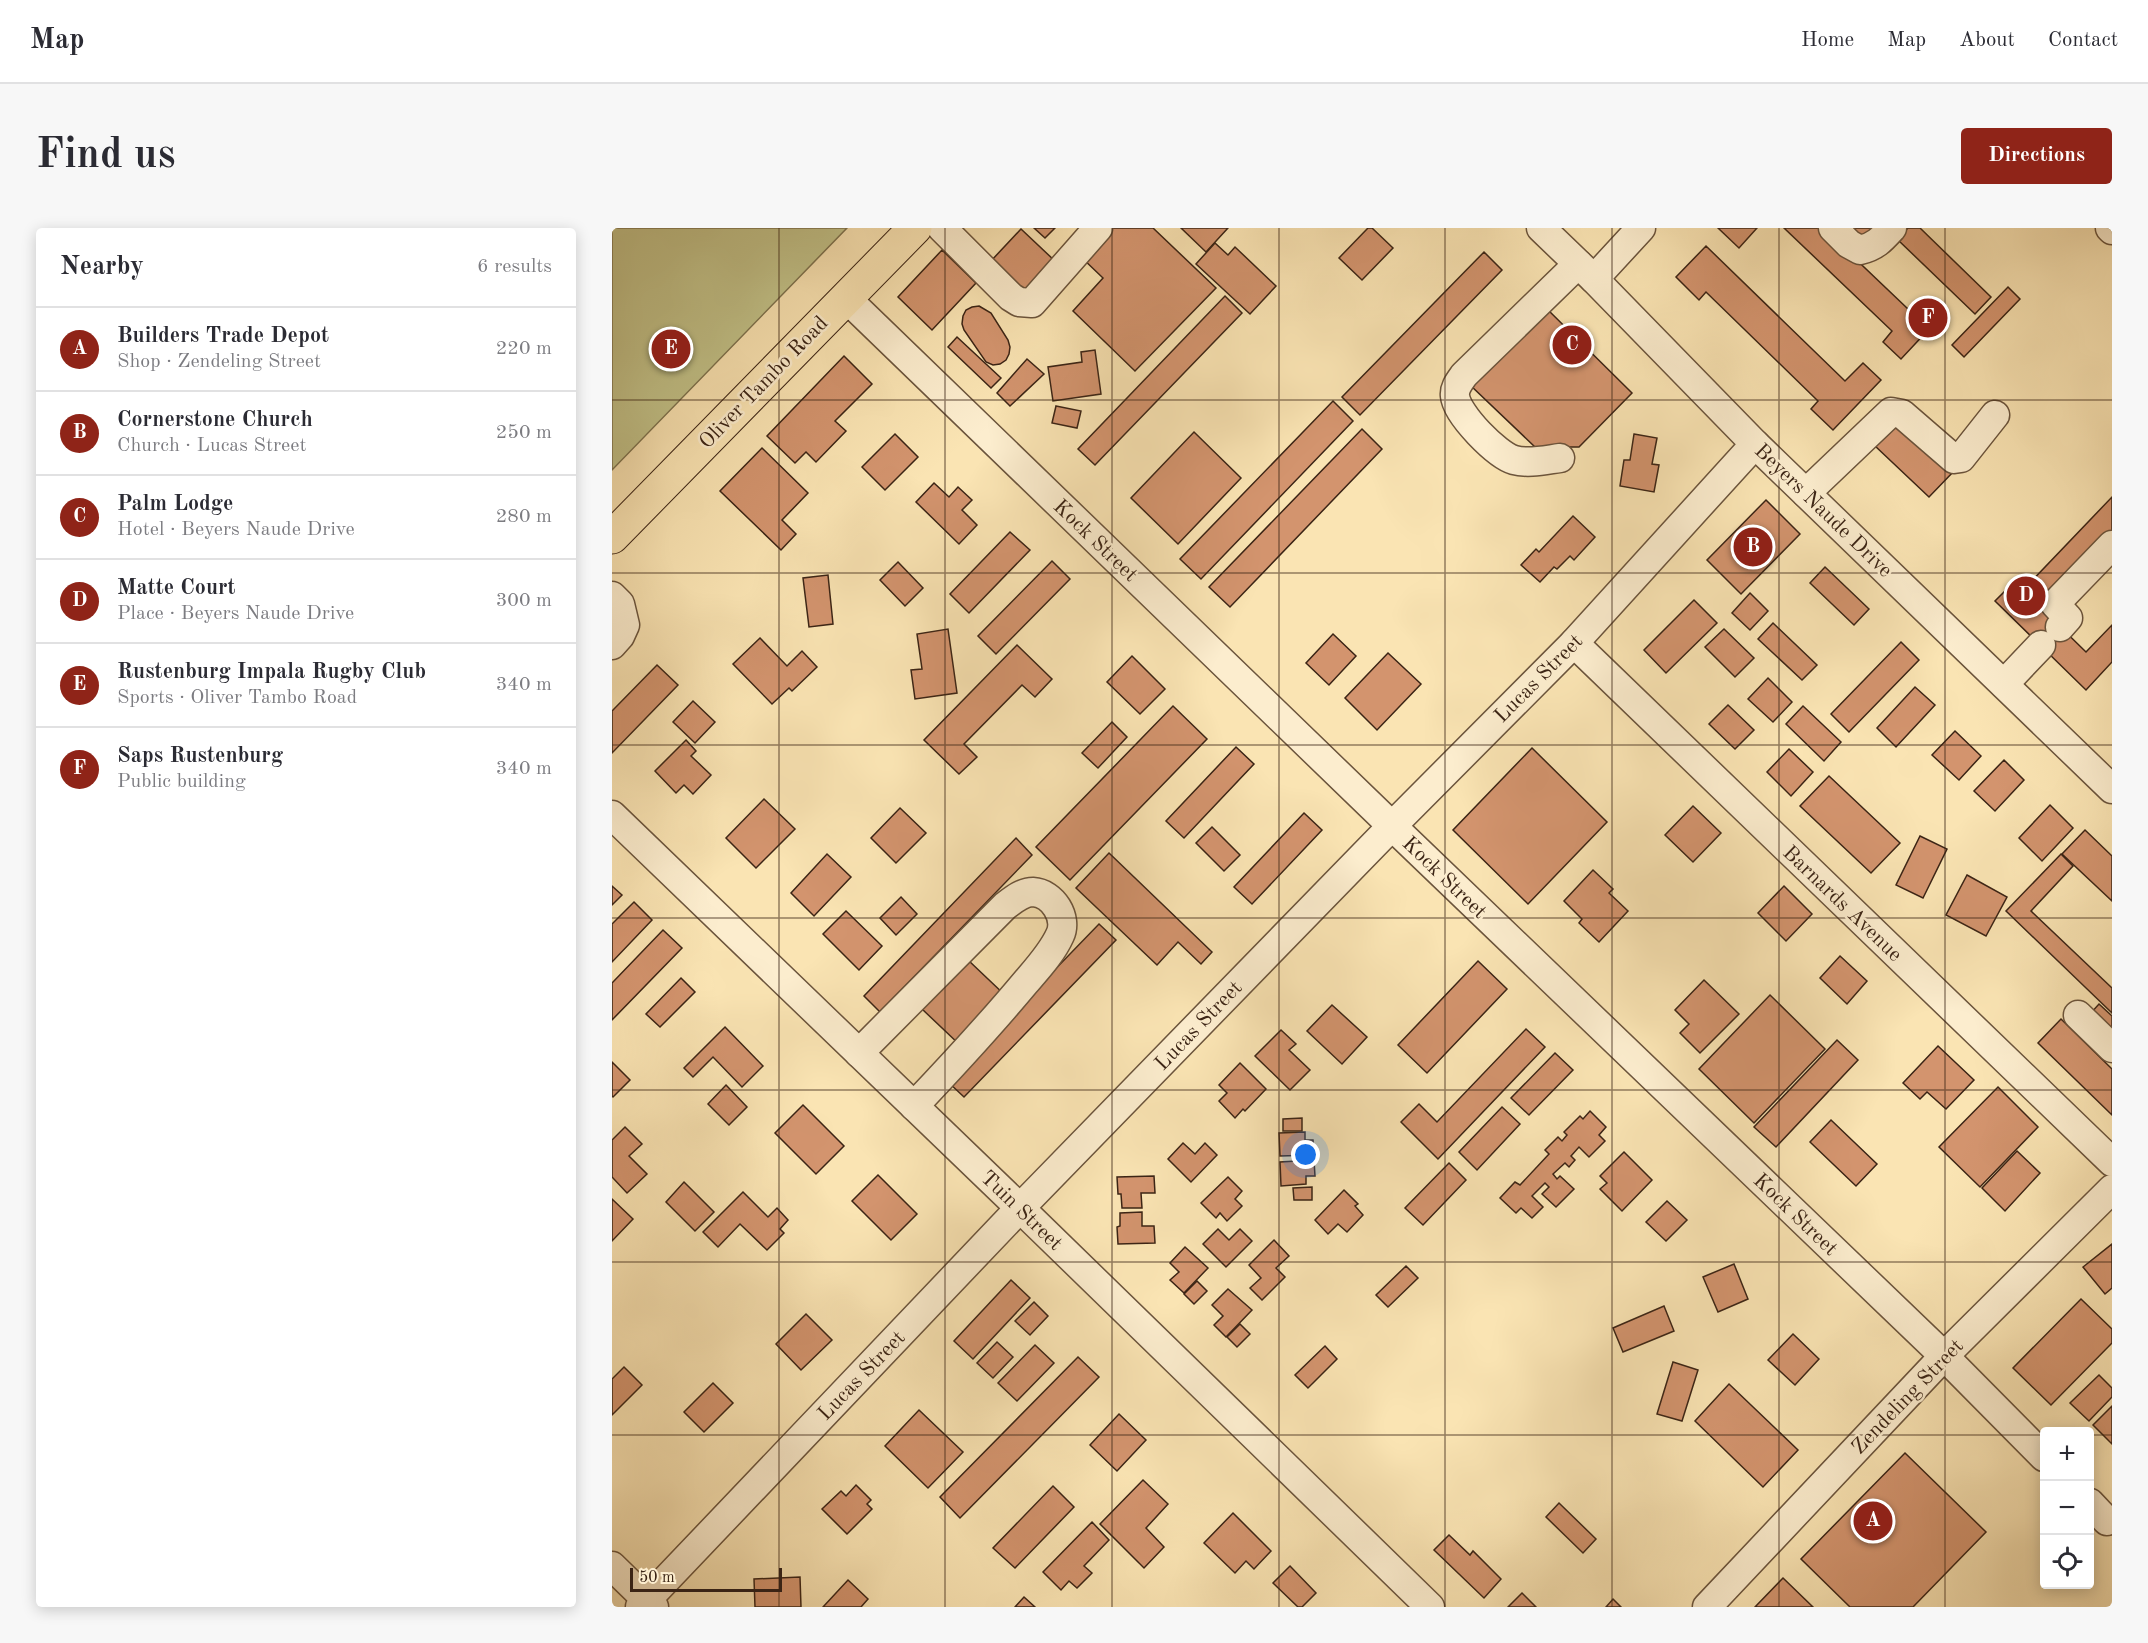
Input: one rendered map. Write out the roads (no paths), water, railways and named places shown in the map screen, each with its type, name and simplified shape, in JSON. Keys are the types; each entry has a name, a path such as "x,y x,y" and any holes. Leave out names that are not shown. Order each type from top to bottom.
{"main road":[{"name":"Oliver Tambo Road","path":"612,537 915,228"}],"street":[{"path":"942,228 1011,297 1019,302 1032,303 1098,228"},
{"name":"Beyers Naude Drive","path":"1541,228 1755,444 2112,789"},
{"path":"1833,228 1849,244 1860,250 1878,244 1892,228"},
{"path":"1560,459 1528,462 1504,456 1472,425 1459,408 1455,397 1457,386 1464,375 1630,232"},
{"name":"Kock Street","path":"846,298 1944,1356 2040,1453"},
{"path":"1806,493 1891,412 1902,414 1954,459 1961,458 1995,415"},
{"name":"Lucas Street","path":"647,1605 1020,1208 1392,826 1574,643 1755,444"},
{"path":"2004,684 2068,618 2055,604 2112,545"},
{"path":"612,596 620,604 625,625 620,636 612,645"},
{"name":"Barnards Avenue","path":"1574,643 2112,1162"},
{"name":"Tuin Street","path":"612,815 1430,1607"},
{"path":"859,1053 1018,896 1032,892 1054,903 1064,924 1060,936 1047,955 985,1032 914,1106"},
{"path":"2078,1015 2112,1048"},
{"name":"Zendeling Street","path":"1707,1607 1944,1356 2112,1189"},
{"path":"612,1566 647,1605"}],"place":[{"name":"Saps Rustenburg","path":"1928,318"},
{"name":"Palm Lodge","path":"1572,345"},
{"name":"Rustenburg Impala Rugby Club","path":"671,349"},
{"name":"Cornerstone Church","path":"1753,547"},
{"name":"Matte Court","path":"2026,596"},
{"name":"Builders Trade Depot","path":"1873,1521"}]}
